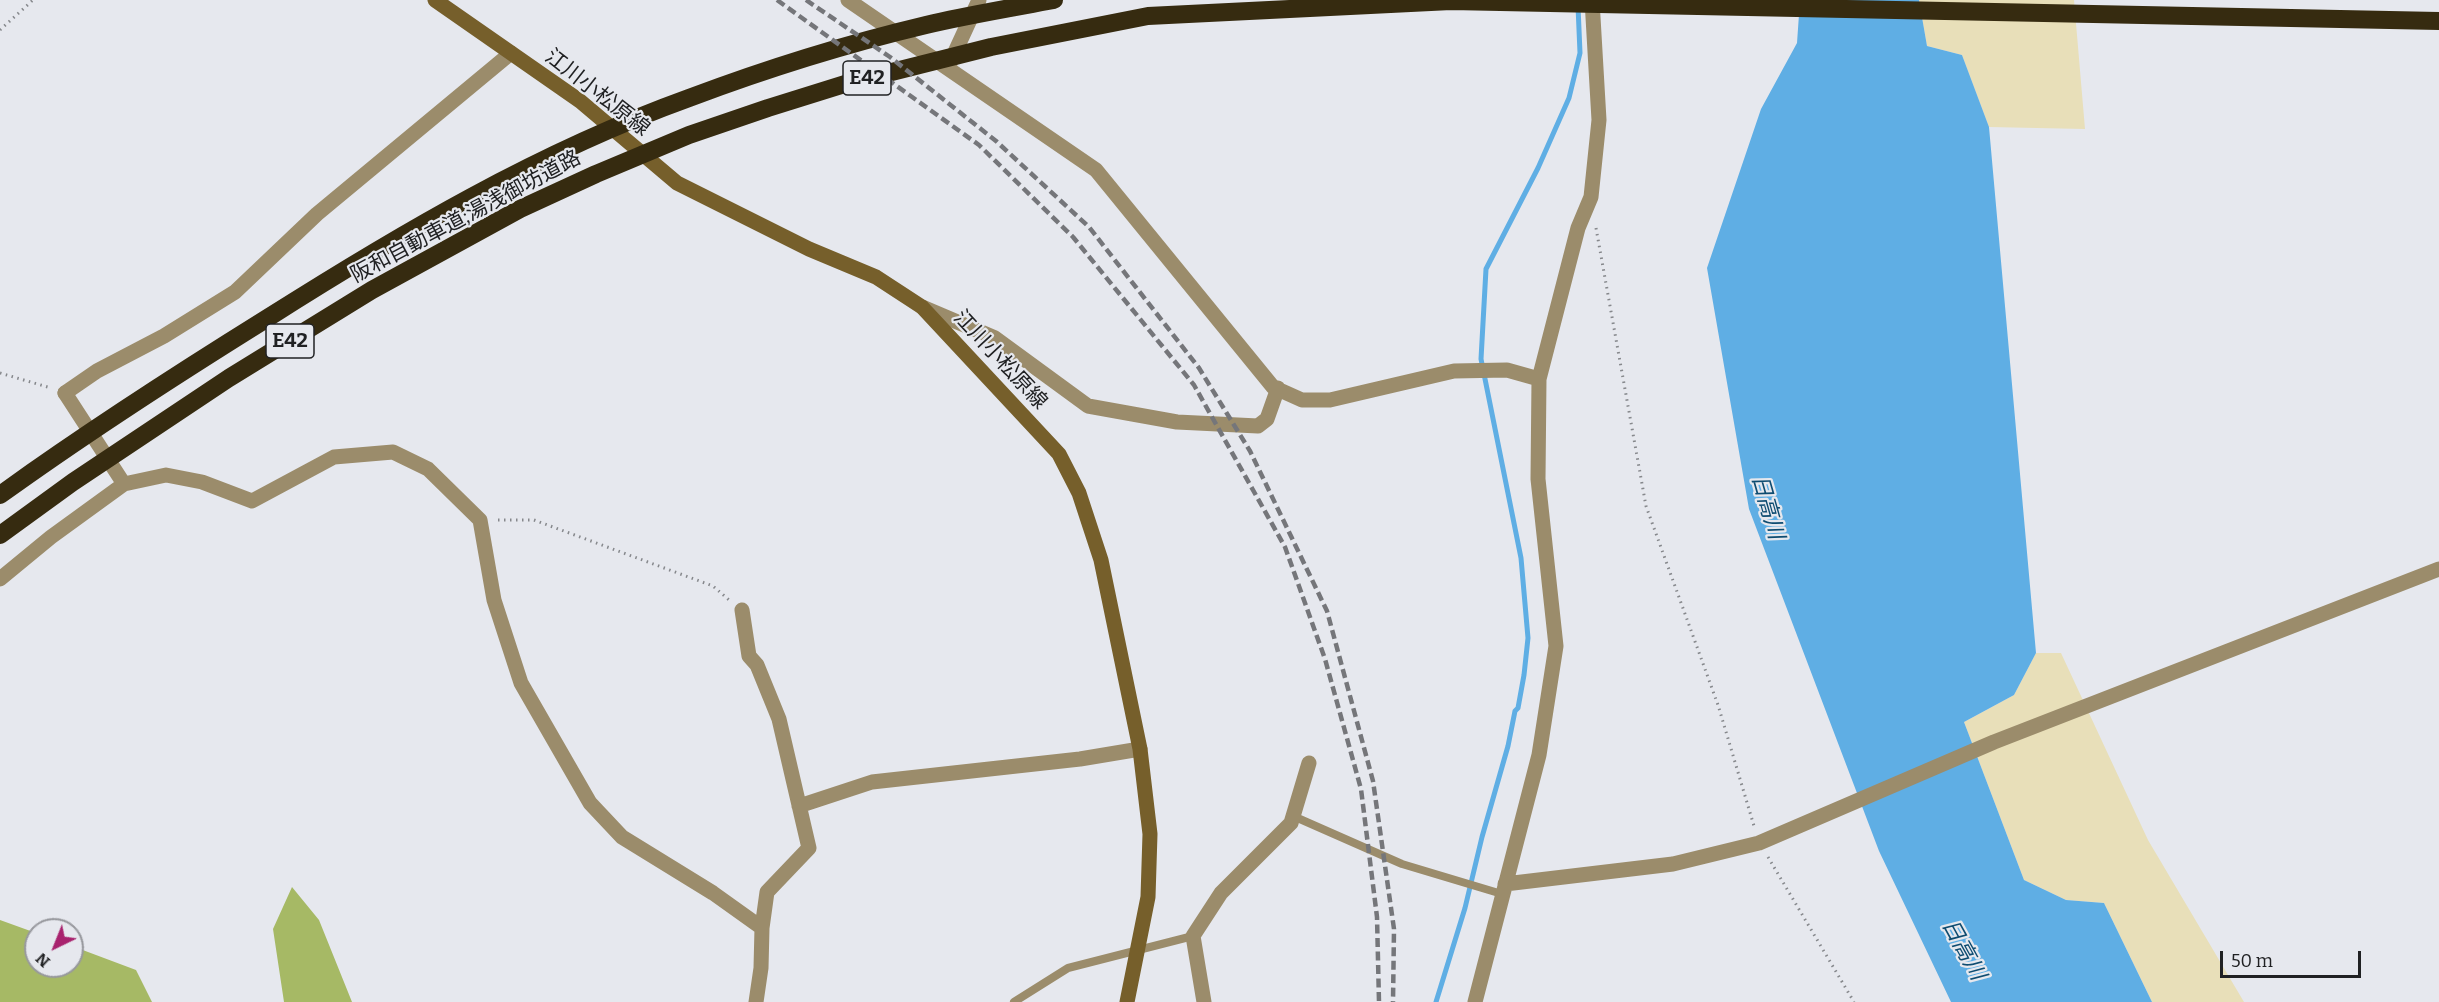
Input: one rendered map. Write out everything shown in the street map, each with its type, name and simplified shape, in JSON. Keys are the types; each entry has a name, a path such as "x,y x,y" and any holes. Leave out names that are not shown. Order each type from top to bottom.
{"highway":[{"name":"阪和自動車道;湯浅御坊道路","path":"0,495 224,345 380,248 453,206 587,139 688,98 825,53 927,25 1054,0"},
{"name":"阪和自動車道;湯浅御坊道路","path":"0,535 73,482 229,378 372,290 520,209 689,135 848,83 991,47 1148,16 1451,1 2439,21"}],"main road":[{"name":"江川小松原線","path":"435,0 580,101 676,183 809,249 876,277 922,307 1059,454 1079,493 1101,560 1140,749 1150,834 1148,897 1128,1002"}],"street":[{"path":"848,0 1096,170 1273,387 1302,400 1330,400 1454,371 1507,370 1539,379"},
{"path":"948,69 979,0"},
{"path":"1475,1002 1539,755 1556,646 1538,479 1539,379 1578,228 1591,197 1599,120 1592,0"},
{"path":"124,484 64,393 97,371 164,336 235,292 317,214 511,53"},
{"path":"922,307 995,338 1088,406 1177,422 1258,426 1267,419 1278,388"},
{"path":"0,579 51,537 124,484 166,475 202,482 252,501 334,457 393,452 428,469 480,520 494,600 521,683 590,803 621,837 713,893 762,928"},
{"path":"1503,889 1673,864 1759,843 1994,742 2439,569"},
{"path":"742,610 749,656 757,666 779,719 809,848 766,892 762,928 762,968 756,1002"},
{"path":"799,806 872,782 1080,759 1140,749"},
{"path":"1204,1002 1193,936 1221,893 1291,823 1309,763"}],"lane":[{"path":"1293,816 1402,864 1503,889"},
{"path":"1014,1002 1068,968 1193,936"}],"path":[{"path":"0,30 33,0"},
{"path":"1591,197 1646,506 1718,705 1759,843 1854,1002"},
{"path":"0,373 64,393"},
{"path":"480,520 534,520 713,586 742,610"}],"green space":[{"path":"292,887 319,920 352,1002 284,1002 273,929"},
{"path":"0,920 24,929 24,978 84,978 84,950 136,970 152,1002 0,1002"}],"sand":[{"path":"1919,0 2074,0 2085,129 1989,127 1962,55 1927,46"},
{"path":"2036,653 2061,653 2148,840 2244,1002 2152,1002 2104,903 2066,900 2024,880 1964,722 2014,695"}],"water":[{"name":"日高川","path":"1800,0 1919,0 1927,46 1962,55 1989,127 2036,653 2014,695 1964,722 2024,880 2066,900 2104,903 2152,1002 1951,1002 1879,851 1749,509 1707,268 1761,109 1797,43"}],"waterway":[{"path":"1436,1002 1465,908 1508,746 1515,711 1518,708 1528,638 1521,558 1481,359 1486,269 1538,168 1569,98 1580,53 1578,6"}],"railway":[{"path":"777,0 979,145 1073,237 1194,385 1285,547 1325,659 1361,789 1377,917 1379,1002"},
{"path":"806,0 890,57 996,141 1089,227 1199,368 1250,451 1327,611 1373,781 1394,929 1393,1002"}]}
